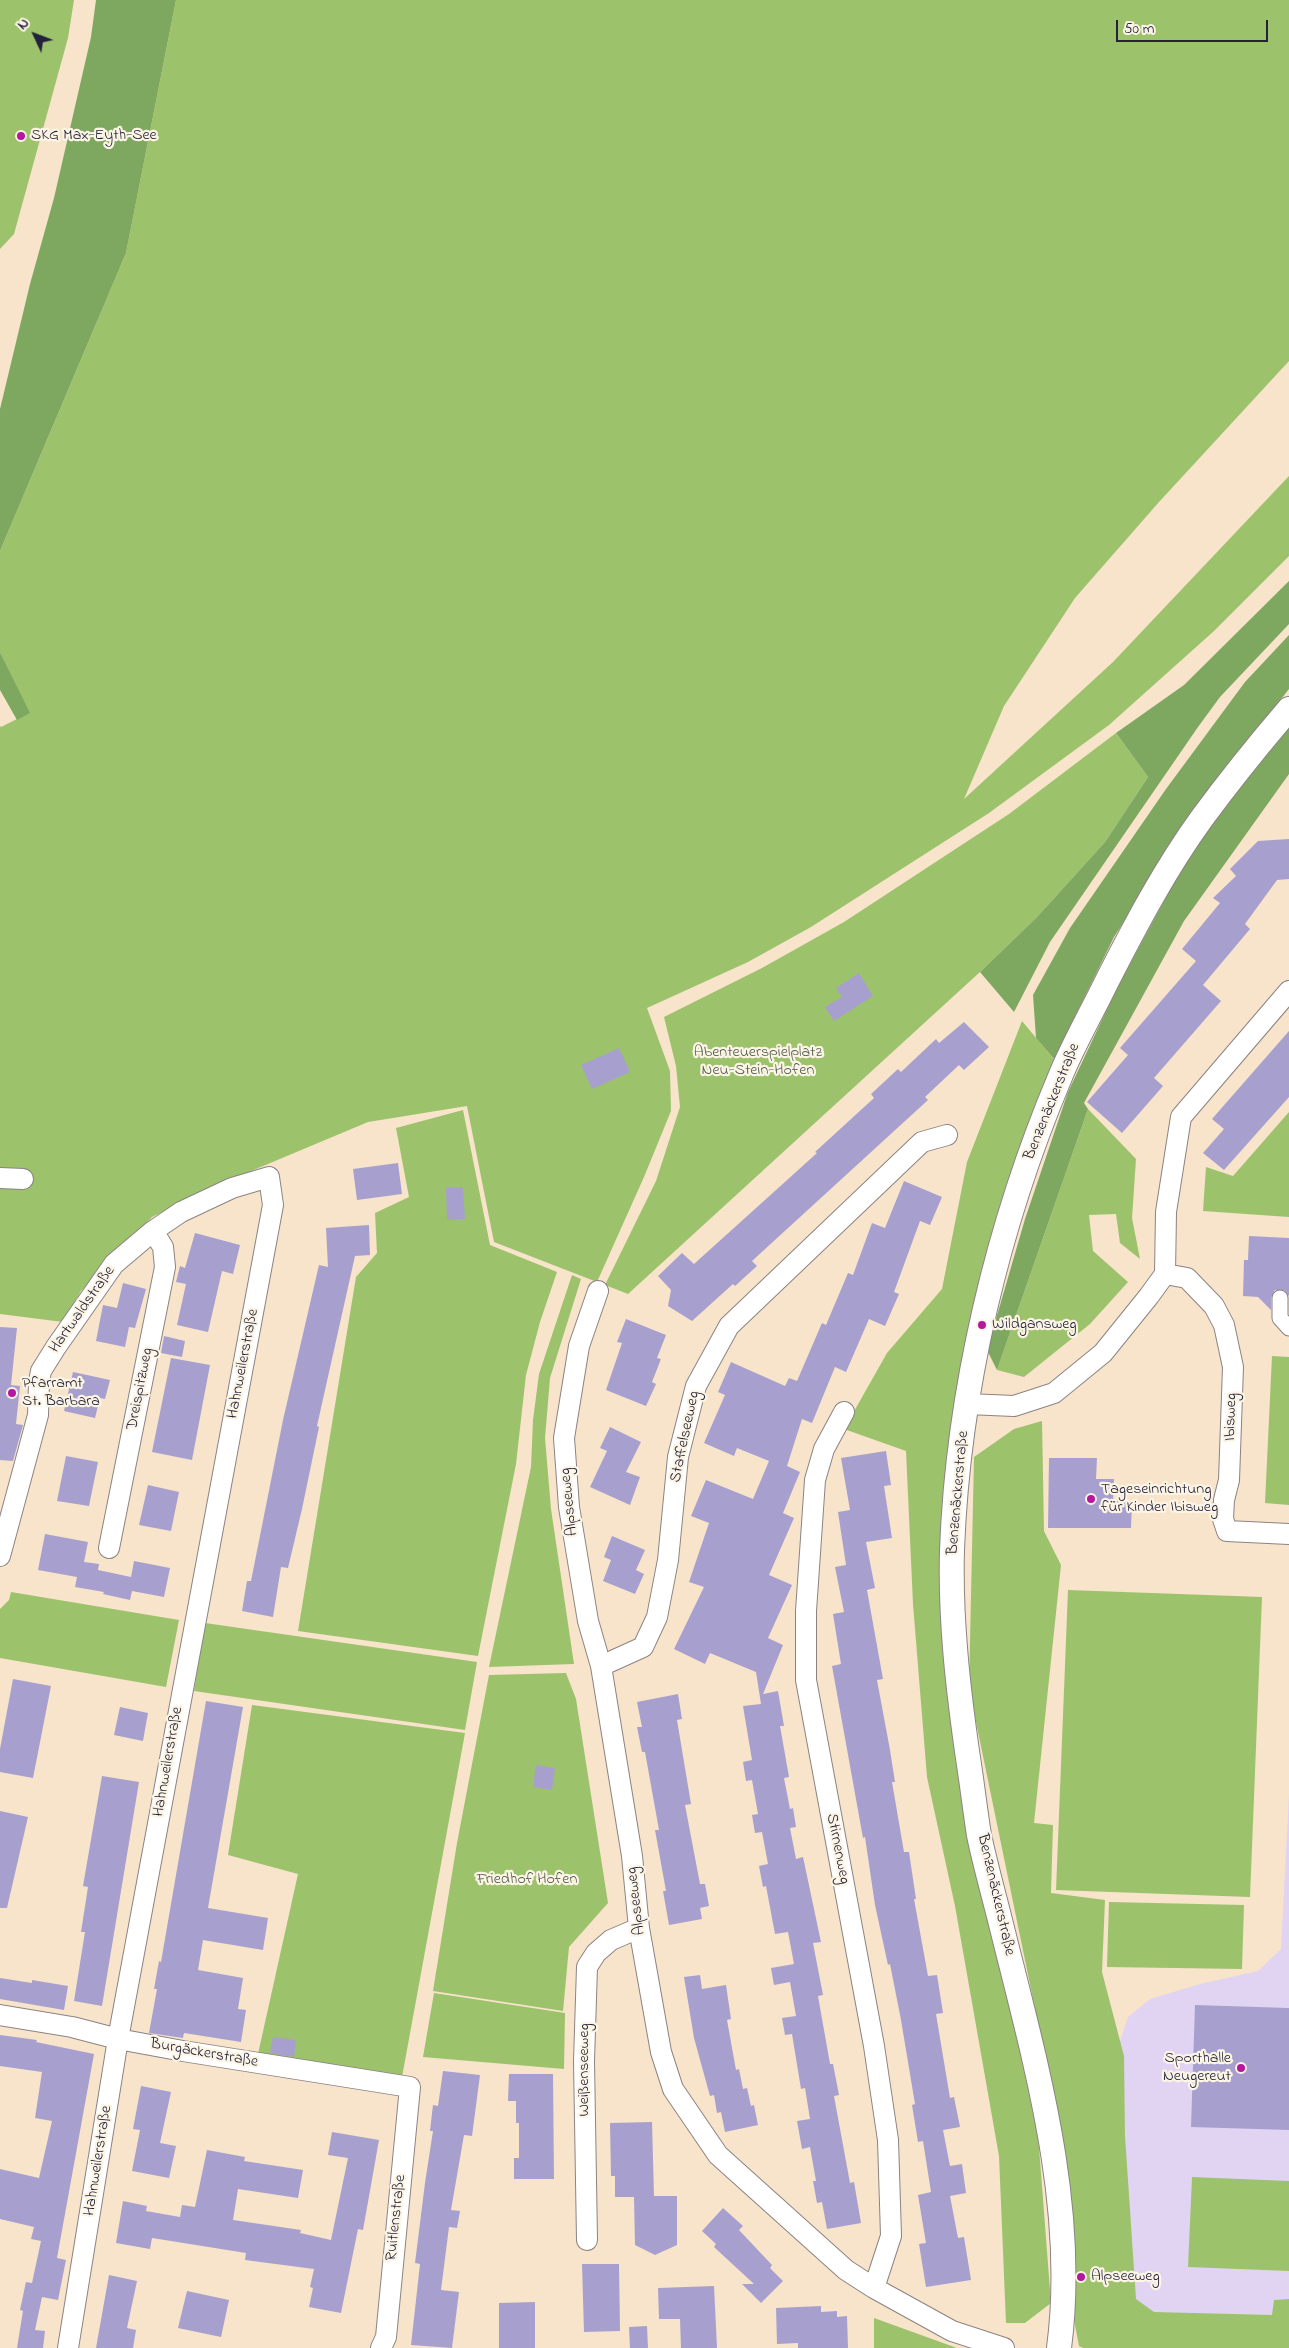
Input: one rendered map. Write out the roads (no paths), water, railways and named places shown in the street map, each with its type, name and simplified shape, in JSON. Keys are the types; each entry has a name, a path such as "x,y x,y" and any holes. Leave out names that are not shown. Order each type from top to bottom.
{"street":[{"name":"Benzenäckerstraße","path":"1059,2348 1064,2312 1065,2278 1060,2209 1050,2135 980,1835 958,1687 952,1556 967,1404 982,1326 1014,1203 1060,1076 1127,942 1200,820 1250,755 1289,709"},
{"path":"967,1404 1014,1406 1054,1393 1103,1353 1165,1274 1166,1212 1181,1117 1289,991"},
{"name":"Staffelseeweg","path":"601,1666 643,1647 657,1617 668,1560 678,1457 696,1386 730,1326 922,1142 946,1135"},
{"name":"Hartwaldstraße","path":"0,1556 38,1415 38,1382 41,1372 56,1347 114,1264 153,1231 181,1212 232,1188 269,1177"},
{"name":"Hahnweilerstraße","path":"68,2348 118,2039 273,1205 269,1177"},
{"path":"0,1178 23,1179"},
{"name":"Dreispitzweg","path":"109,1548 165,1266 163,1247 153,1231"},
{"name":"Ibisweg","path":"1165,1274 1187,1278 1214,1306 1224,1325 1233,1366 1229,1480 1224,1500 1223,1519 1227,1531 1289,1534"},
{"name":"Alpseeweg","path":"598,1291 579,1346 564,1438 570,1517 588,1621 601,1666 632,1856 639,1928 661,2052 673,2089 718,2155 846,2270 952,2332 1004,2348"},
{"path":"1280,1298 1280,1318 1289,1328"},
{"name":"Stirnenweg","path":"844,1412 824,1449 814,1480 806,1611 806,1680 874,2046 888,2140 891,2236 874,2288"},
{"name":"Weißenseeweg","path":"587,2240 584,2061 587,1967 596,1953 611,1940 639,1928"},
{"name":"Burgäckerstraße","path":"0,2015 72,2027 118,2039 410,2087"},
{"name":"Ruitlenstraße","path":"381,2348 386,2337 410,2087"}],"place":[{"name":"SKG Max-Eyth-See","path":"21,136"},
{"name":"Wildgansweg","path":"982,1325"},
{"name":"Pfarramt St. Barbara","path":"12,1393"},
{"name":"Tageseinrichtung für Kinder Ibisweg","path":"1091,1499"},
{"name":"Sporthalle Neugereut","path":"1241,2068"},
{"name":"Alpseeweg","path":"1081,2277"}],"park label":[{"name":"Abenteuerspielplatz Neu-Stein-Hofen","path":"758,1062"},
{"name":"Friedhof Hofen","path":"527,1880"}]}
